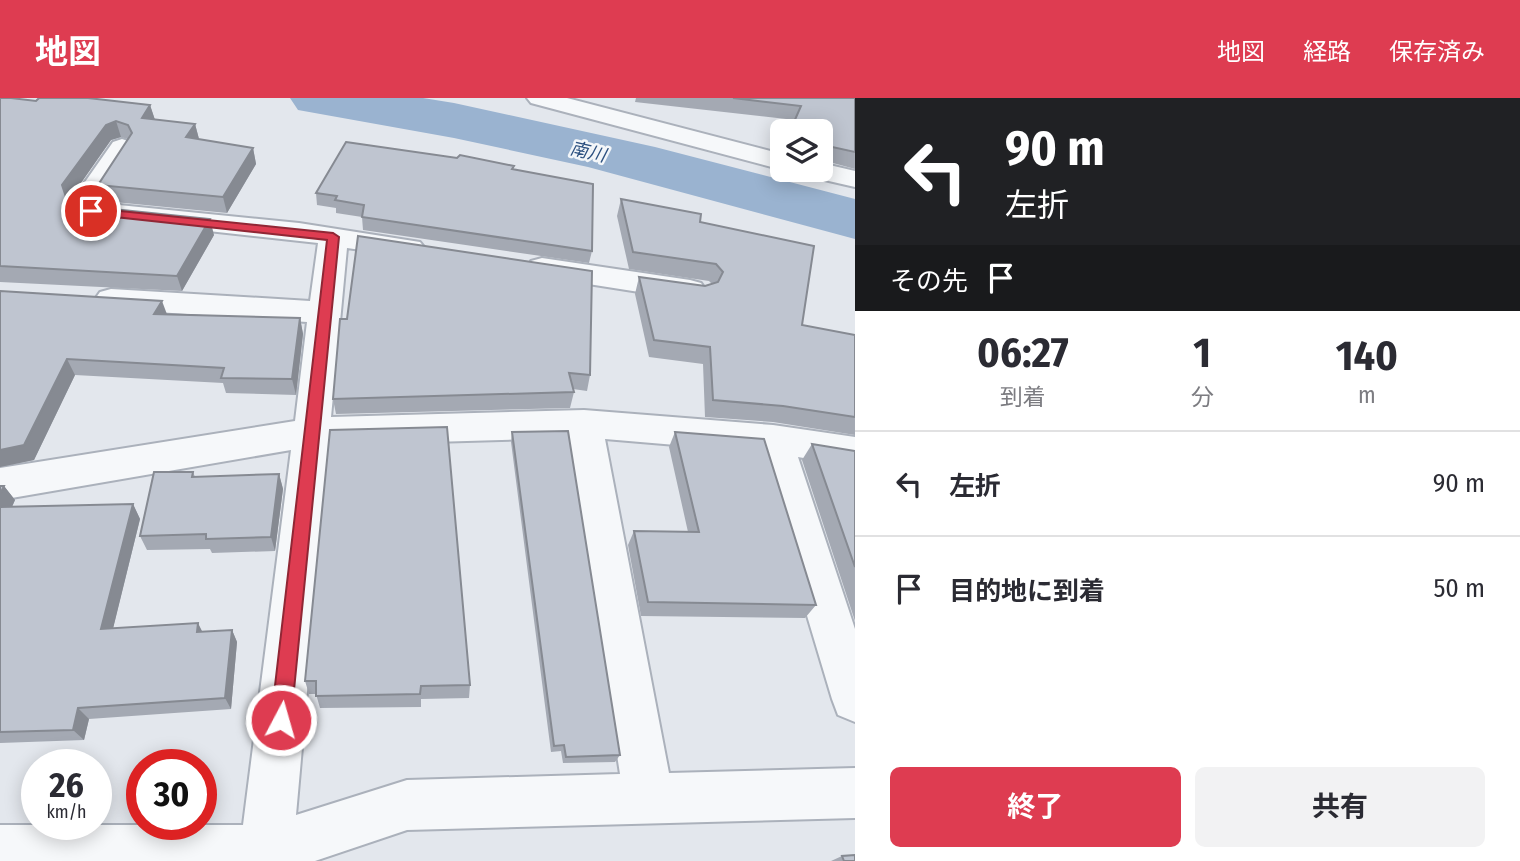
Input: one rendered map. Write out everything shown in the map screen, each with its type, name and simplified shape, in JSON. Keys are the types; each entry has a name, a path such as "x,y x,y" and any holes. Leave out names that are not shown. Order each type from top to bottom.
{"street":[{"path":"539,98 595,104 770,158"},
{"path":"122,147 85,202 85,208 91,211 333,237 442,253"},
{"path":"833,174 855,179"},
{"path":"266,856 333,237"},
{"path":"509,263 698,291"},
{"path":"82,298 326,313"},
{"path":"584,424 649,799"},
{"path":"0,484 313,432 584,424 772,439 855,452"},
{"path":"772,439 855,699"},
{"path":"0,851 266,856 407,805 855,793"}],"building":[{"path":"0,98 36,101 39,98 88,98 150,105 142,118 195,124 186,137 253,148 223,197 98,185 132,133 128,125 116,121 106,125 62,185 67,200 84,206 210,219 177,276 0,266"},
{"path":"733,98 855,98 855,152 833,147 833,119 795,119 801,106"},
{"path":"346,142 457,158 460,155 514,166 512,169 593,184 592,251 362,217 364,205 335,200 337,196 316,193"},
{"path":"621,199 701,214 700,222 814,246 802,325 855,335 855,417 783,406 713,400 710,347 654,340 639,277 705,286 718,282 723,272 716,264 633,252"},
{"path":"358,236 592,271 590,375 569,373 574,392 333,399 340,319 347,319"},
{"path":"0,291 162,301 154,314 300,318 292,379 221,378 224,368 67,359 24,445 0,450"},
{"path":"447,427 470,685 421,686 420,694 316,696 316,681 305,681 330,430"},
{"path":"568,431 620,755 566,757 564,745 554,746 512,432"},
{"path":"675,432 764,439 816,605 648,602 634,531 699,532"},
{"path":"812,444 855,451 855,567"},
{"path":"154,472 193,472 192,477 279,474 271,537 206,539 206,534 140,536"},
{"path":"133,504 101,629 198,623 197,632 232,630 225,698 78,708 73,730 0,732 0,507"},
{"path":"855,855 855,861 844,861 842,856"}],"waterway":[{"name":"南川","path":"318,98 521,134 855,219"}],"route":[{"path":"91,211 333,237 281,720"}]}
